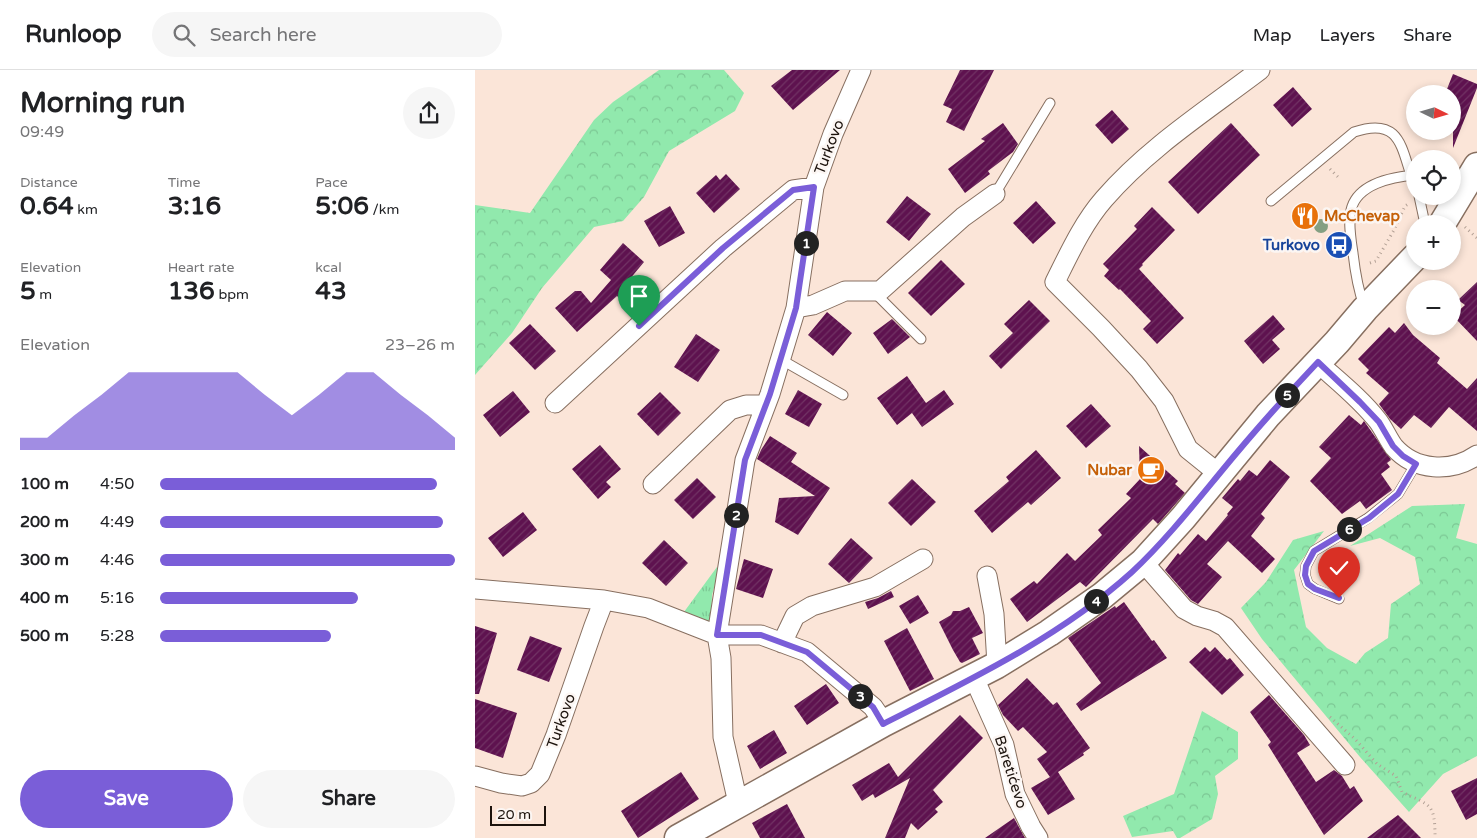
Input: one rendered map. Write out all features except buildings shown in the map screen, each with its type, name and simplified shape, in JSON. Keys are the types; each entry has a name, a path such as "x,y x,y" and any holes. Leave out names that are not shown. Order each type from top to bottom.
{"main road":[{"path":"1454,215 1469,172"},
{"path":"678,838 883,724 997,665 1049,633 1102,596 1143,562 1183,518 1269,415 1406,266"}],"street":[{"name":"Turkovo","path":"738,803 723,737 721,658 717,635 745,460 765,406 796,308 814,187 833,134 861,70"},
{"path":"1219,474 1188,449 1164,401 1126,356 1055,282 1076,240 1103,200 1148,154 1260,70"},
{"path":"555,403 723,248 793,190 814,187"},
{"path":"796,308 813,304 845,291 880,291 963,217 995,194"},
{"path":"1318,362 1379,422 1393,446 1403,456 1416,464 1433,467 1454,466 1477,455"},
{"path":"653,484 730,410 746,405 765,406"},
{"path":"782,643 795,616 812,606 875,586 923,558"},
{"path":"1143,562 1184,609 1225,627 1345,765"},
{"path":"987,576 994,614 997,665"},
{"path":"475,589 605,600 648,608 717,635 761,635 807,652 873,707 883,724"},
{"name":"Turkovo","path":"475,776 522,786 531,784 540,774 557,735 594,626 605,600"},
{"name":"Baretićevo","path":"973,678 1004,745 1015,794 1038,838"}],"lane":[{"path":"995,194 1050,103"},
{"path":"1271,201 1354,132 1365,128 1380,128 1397,137 1406,158"},
{"path":"1365,309 1360,295 1354,264 1351,241 1351,208 1363,191 1371,186 1391,179 1406,177"},
{"path":"873,291 921,339"},
{"path":"780,360 843,395"},
{"path":"1339,598 1315,589 1308,584 1305,575 1306,566 1314,551 1369,518 1398,494 1416,464"}],"path":[{"path":"1328,167 1338,177"},
{"path":"1370,263 1376,261 1406,205"},
{"path":"1461,229 1477,238"},
{"path":"1328,715 1355,738 1377,764 1396,776 1402,792 1430,806 1435,818 1435,838"}],"green space":[{"path":"659,70 724,70 744,93 735,111 669,151 644,197 623,221 594,227 542,288 512,333 475,375 475,205 530,213 594,120 613,102"},
{"path":"1465,504 1456,538 1477,544 1477,756 1443,774 1409,812 1360,757 1262,639 1241,608 1266,582 1293,540 1324,531 1294,570 1306,627 1327,648 1356,664 1365,653 1388,638 1391,604 1420,584 1415,557 1380,538 1350,546 1412,506"},
{"path":"717,567 719,570 712,595 711,622 703,625 681,616"},
{"path":"1202,711 1238,732 1238,759 1215,776 1218,794 1212,819 1180,838 1177,838 1173,831 1132,837 1123,816 1174,794"}],"place":[{"name":"McChevap","path":"1305,216"},
{"name":"Turkovo","path":"1339,245"},
{"name":"Nubar","path":"1151,470"}],"route":[{"path":"639,326 723,248 793,190 814,187 796,308 770,394 745,460 717,635 761,635 807,652 873,707 883,724 997,665 1049,633 1102,596 1129,574 1143,562 1183,518 1269,415 1318,362 1379,422 1393,446 1403,456 1416,464 1398,494 1369,518 1314,551 1306,566 1305,575 1308,584 1315,589 1339,598"}]}
